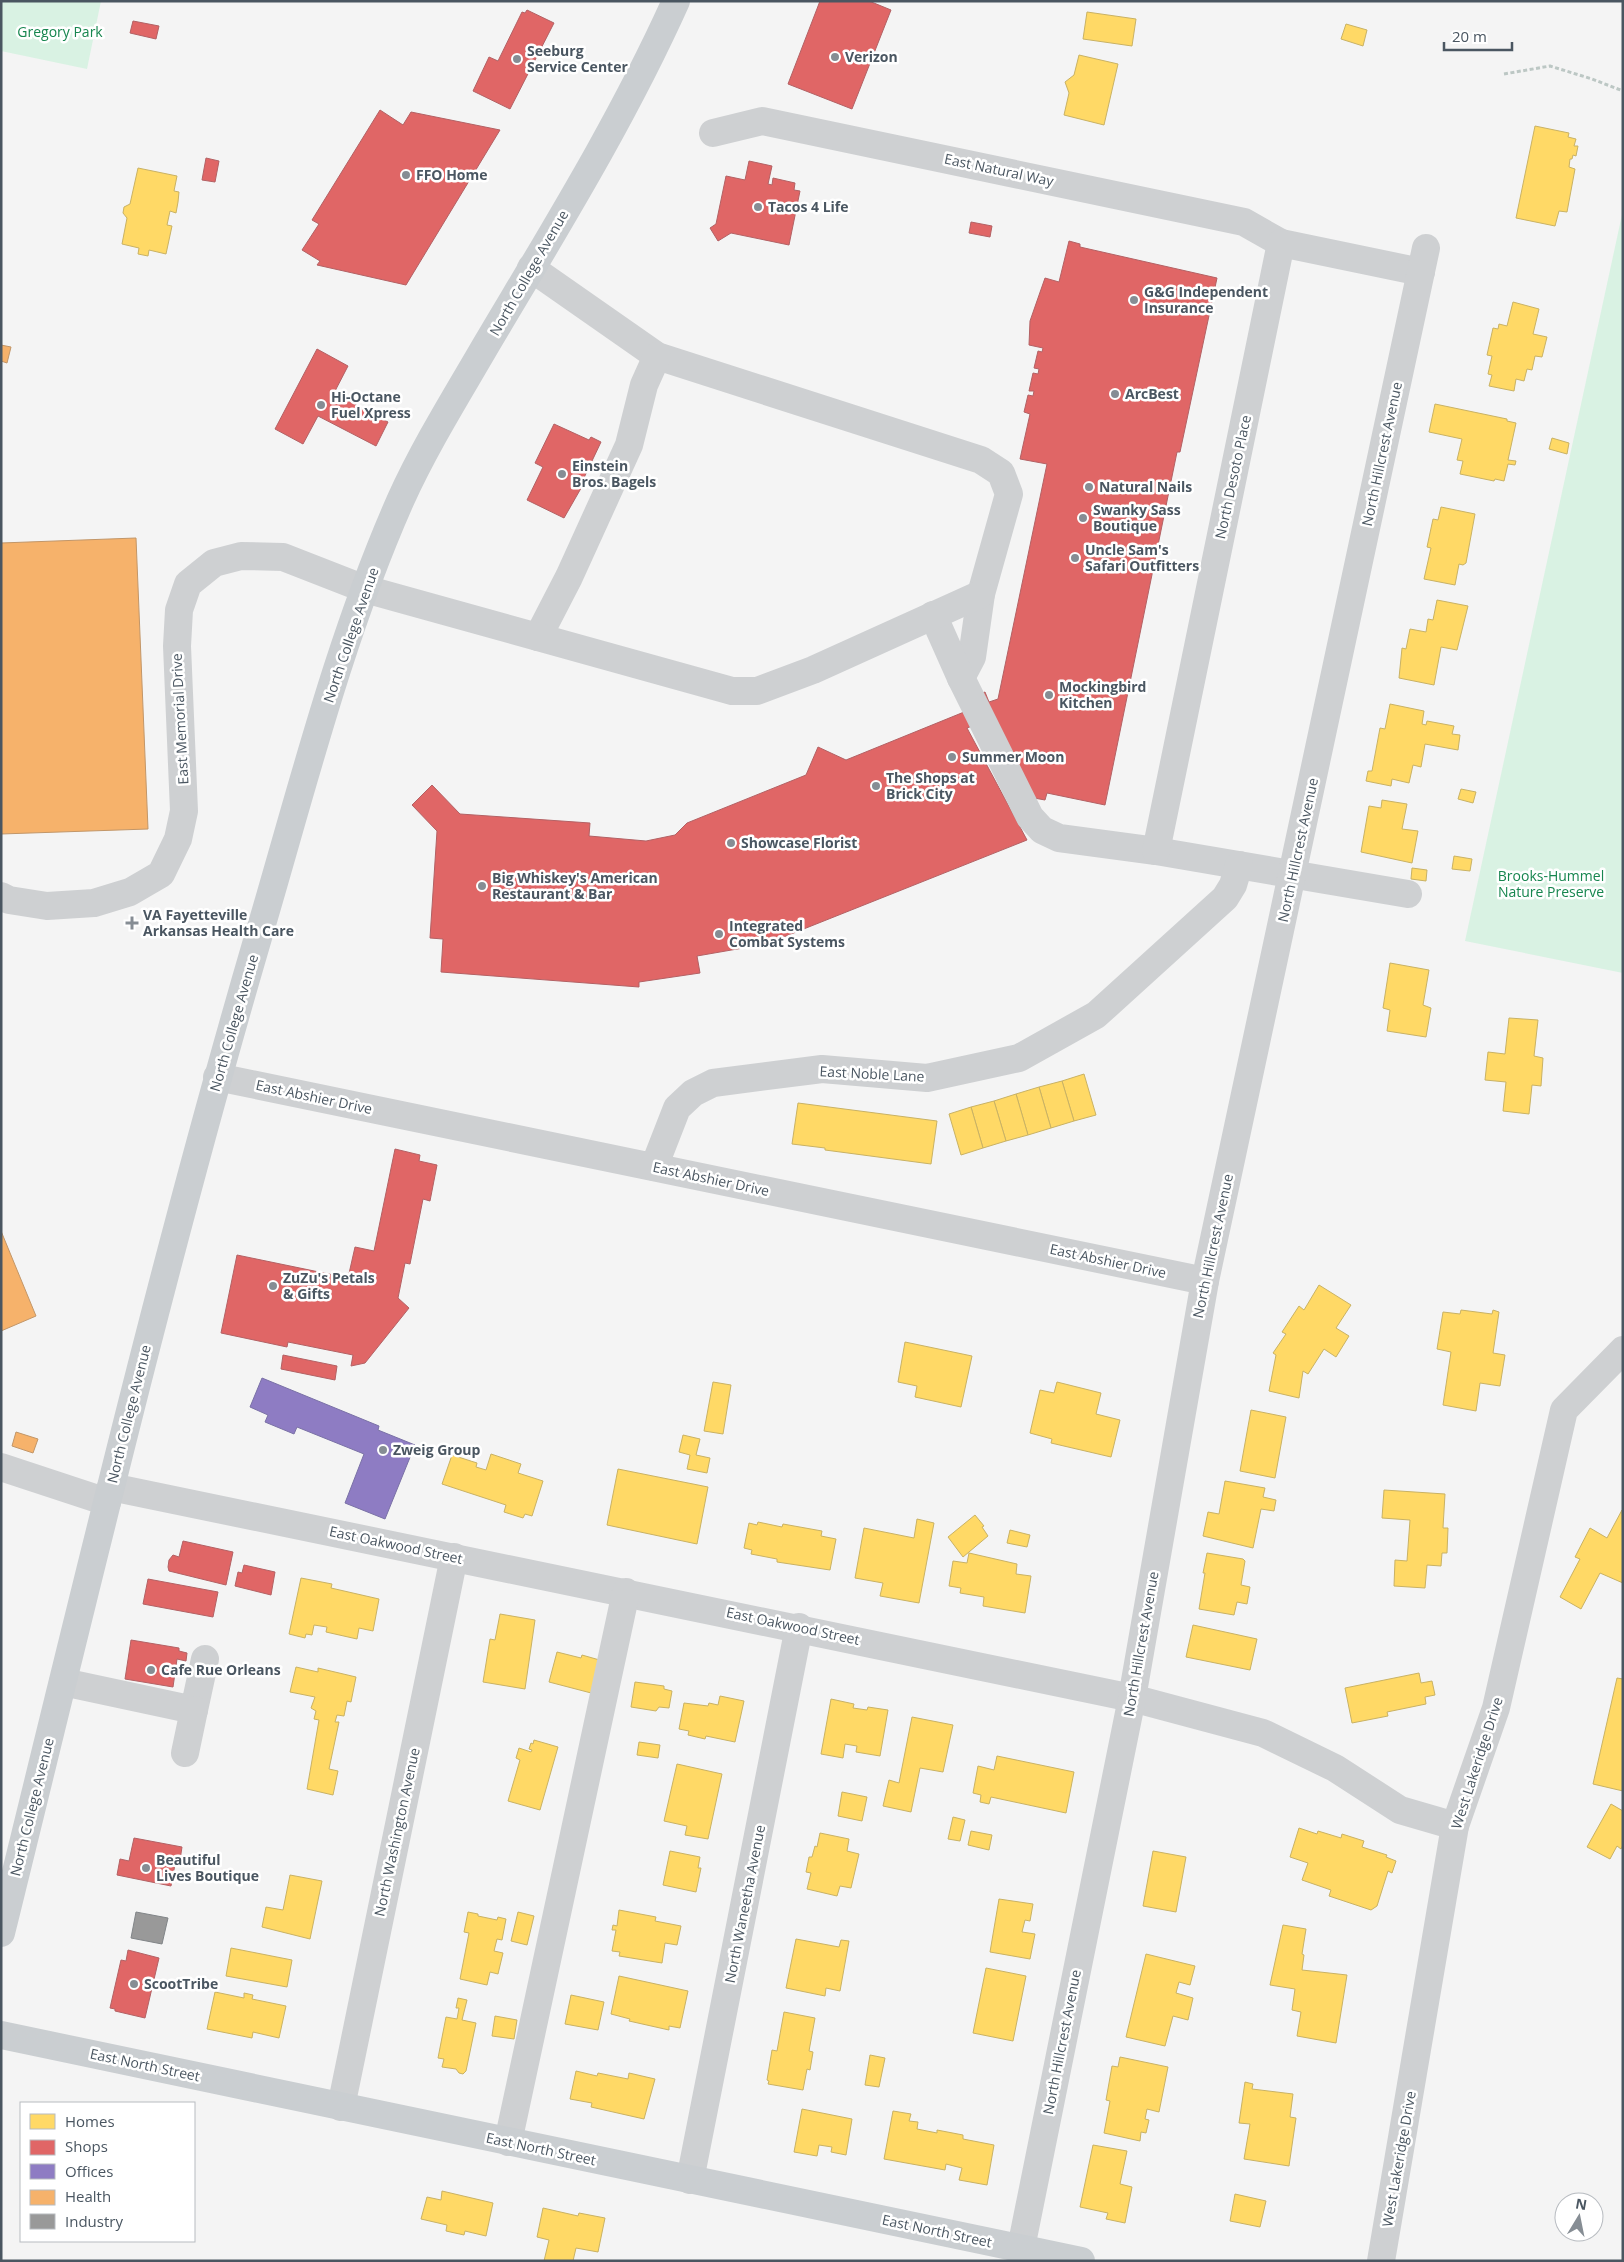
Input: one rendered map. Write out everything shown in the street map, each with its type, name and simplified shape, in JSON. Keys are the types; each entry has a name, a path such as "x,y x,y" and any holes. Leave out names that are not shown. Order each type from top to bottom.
{"main road":[{"name":"North College Avenue","path":"1,1932 149,1331 217,1078 339,662 365,589 402,496 458,392 607,139 647,66 676,1"},
{"name":"East North Street","path":"1,2035 1081,2261"}],"street":[{"name":"East Natural Way","path":"713,133 762,120 1244,222 1281,243"},
{"name":"North Hillcrest Avenue","path":"1021,2248 1132,1698 1205,1281 1423,260 1281,243"},
{"name":"North Desoto Place","path":"1156,851 1281,243"},
{"path":"532,268 657,356 981,460 1001,473 1009,494 982,594 972,657 961,678"},
{"path":"538,637 569,577 629,445 644,385 657,356"},
{"name":"East Memorial Drive","path":"1,896 9,900 47,906 94,903 130,892 161,874 178,839 184,811 177,646 178,610 188,584 214,563 241,556 283,557 365,589 732,691 748,692 813,670 982,594"},
{"path":"933,615 961,678 1030,817 1042,830 1059,838 1156,851 1408,894"},
{"name":"East Noble Lane","path":"654,1167 677,1108 693,1093 713,1083 822,1070 927,1078 1019,1058 1096,1015 1225,898 1233,885 1239,865"},
{"name":"East Abshier Drive","path":"217,1078 1205,1281"},
{"name":"West Lakeridge Drive","path":"1381,2261 1455,1826 1496,1708 1564,1410 1623,1350"},
{"name":"East Oakwood Street","path":"1,1467 109,1494 454,1557 799,1627 1132,1698 1262,1733 1336,1768 1400,1810 1455,1826"},
{"name":"North Washington Avenue","path":"341,2107 454,1557"},
{"path":"508,2142 626,1592"},
{"name":"North Waneetha Avenue","path":"690,2180 799,1627"},
{"path":"185,1752 205,1659"},
{"path":"63,1682 194,1710"}],"path":[{"path":"1504,74 1550,66 1623,91"}],"green space":[{"name":"Gregory Park","path":"1,1 101,1 87,69 1,51"},
{"name":"Brooks-Hummel Nature Preserve","path":"1623,210 1623,973 1465,941"}],"building: Homes":[{"path":"1087,12 1136,19 1132,46 1083,39"},
{"path":"1346,24 1367,30 1363,46 1341,39"},
{"path":"1079,55 1118,64 1104,125 1064,115 1069,93 1065,82 1074,75"},
{"path":"1535,126 1569,133 1568,137 1576,139 1574,146 1578,146 1576,156 1573,155 1572,159 1570,159 1569,167 1575,169 1567,212 1559,211 1555,226 1516,218"},
{"path":"138,168 177,176 174,191 179,192 178,202 176,213 170,211 167,225 172,226 166,254 149,250 148,256 138,254 139,248 122,244 127,218 123,213 124,207 130,204"},
{"path":"1513,302 1539,309 1533,334 1547,337 1542,357 1535,356 1532,370 1527,369 1524,381 1516,379 1514,391 1489,386 1492,375 1488,374 1492,356 1487,355 1493,328 1498,329 1499,324 1507,326"},
{"path":"1435,404 1507,419 1507,421 1516,423 1508,460 1516,461 1515,465 1508,464 1504,481 1495,479 1494,481 1460,474 1463,461 1457,460 1462,439 1429,432"},
{"path":"1552,438 1569,443 1567,454 1549,449"},
{"path":"1441,507 1475,514 1466,563 1463,565 1459,564 1455,585 1424,579 1431,548 1427,547 1433,519 1438,520"},
{"path":"1437,600 1468,606 1457,650 1441,647 1434,685 1399,678 1402,648 1406,649 1410,629 1426,632 1428,619 1433,620"},
{"path":"1390,704 1424,711 1422,724 1426,725 1427,721 1454,726 1452,734 1460,735 1458,750 1425,744 1421,767 1413,765 1409,783 1392,779 1391,786 1366,781 1368,771 1372,771 1380,728 1385,729"},
{"path":"1461,789 1476,792 1473,803 1458,799"},
{"path":"1382,800 1407,804 1402,829 1418,831 1412,863 1361,852 1369,806 1381,808"},
{"path":"1454,856 1472,859 1470,871 1452,869"},
{"path":"1412,868 1427,870 1426,881 1411,879"},
{"path":"1390,963 1429,970 1423,1005 1431,1008 1426,1037 1387,1031 1390,1010 1383,1008"},
{"path":"1509,1018 1538,1020 1534,1056 1543,1058 1541,1086 1532,1085 1529,1114 1503,1111 1506,1082 1485,1080 1488,1052 1505,1054"},
{"path":"1084,1074 1096,1115 1074,1121 1062,1081"},
{"path":"1062,1081 1074,1121 1051,1128 1039,1087"},
{"path":"1039,1087 1051,1128 1028,1135 1016,1094"},
{"path":"1016,1094 1028,1135 1006,1141 994,1101"},
{"path":"994,1101 1006,1141 983,1148 971,1107"},
{"path":"798,1103 937,1121 931,1164 792,1144"},
{"path":"971,1107 983,1148 961,1155 949,1114"},
{"path":"1319,1285 1351,1305 1336,1328 1349,1336 1336,1357 1324,1349 1308,1374 1303,1371 1299,1398 1269,1391 1276,1355 1273,1353 1286,1334 1282,1332 1299,1306 1304,1310"},
{"path":"1461,1310 1492,1314 1493,1310 1499,1312 1493,1353 1505,1355 1500,1386 1480,1383 1476,1411 1443,1405 1451,1352 1437,1349 1443,1312 1460,1314"},
{"path":"905,1342 972,1356 961,1407 915,1397 917,1386 898,1382"},
{"path":"713,1382 731,1385 723,1434 704,1431"},
{"path":"1057,1382 1101,1393 1096,1414 1120,1420 1111,1457 1051,1443 1052,1439 1030,1433 1040,1390 1054,1393"},
{"path":"1251,1410 1286,1417 1275,1478 1240,1471"},
{"path":"683,1435 700,1439 696,1455 710,1458 707,1473 687,1469 690,1455 679,1452"},
{"path":"491,1454 521,1464 518,1473 543,1481 532,1516 525,1514 523,1518 504,1512 506,1505 442,1484 452,1455 477,1463 476,1467 486,1470"},
{"path":"618,1469 708,1487 697,1544 607,1525"},
{"path":"1225,1481 1265,1488 1263,1497 1276,1500 1274,1511 1261,1509 1253,1548 1203,1536 1208,1512 1219,1514"},
{"path":"1384,1490 1445,1494 1443,1528 1448,1528 1447,1553 1442,1553 1441,1566 1427,1565 1425,1588 1394,1586 1395,1560 1407,1561 1410,1520 1382,1518"},
{"path":"1622,1510 1623,1583 1600,1573 1581,1609 1560,1597 1580,1559 1575,1557 1590,1528 1607,1538"},
{"path":"975,1515 984,1526 982,1527 988,1536 963,1557 948,1537"},
{"path":"917,1519 934,1523 919,1603 880,1596 883,1583 855,1578 864,1528 914,1538"},
{"path":"758,1522 782,1527 783,1524 822,1531 821,1536 836,1539 830,1570 777,1562 777,1559 751,1554 752,1550 744,1548 749,1523 757,1525"},
{"path":"1010,1530 1030,1535 1027,1547 1007,1543"},
{"path":"969,1553 1017,1564 1016,1574 1031,1576 1025,1613 983,1606 984,1597 960,1593 961,1588 949,1586 953,1561 967,1563"},
{"path":"1207,1553 1243,1559 1245,1561 1241,1585 1250,1587 1247,1604 1237,1602 1234,1615 1199,1609"},
{"path":"301,1578 332,1584 331,1588 379,1599 373,1631 359,1628 357,1639 326,1632 327,1627 314,1625 312,1635 306,1634 305,1638 289,1634"},
{"path":"500,1614 535,1620 525,1689 483,1682 490,1639 495,1640"},
{"path":"1193,1625 1257,1639 1250,1670 1186,1657"},
{"path":"557,1652 581,1658 582,1655 603,1661 595,1694 549,1682"},
{"path":"296,1667 318,1672 318,1668 356,1677 351,1702 347,1701 344,1716 337,1715 335,1722 339,1722 329,1769 338,1771 333,1795 307,1789 319,1720 314,1719 316,1711 311,1708 315,1697 290,1692"},
{"path":"1419,1673 1421,1683 1432,1681 1435,1695 1425,1697 1426,1704 1387,1712 1388,1716 1352,1723 1345,1688"},
{"path":"1617,1678 1623,1679 1623,1791 1593,1784"},
{"path":"635,1682 664,1686 664,1689 672,1691 669,1708 659,1707 656,1711 631,1707"},
{"path":"720,1696 744,1701 735,1742 706,1736 705,1739 688,1735 689,1731 679,1729 684,1703 708,1706 709,1703 718,1705"},
{"path":"831,1699 854,1704 853,1708 867,1710 868,1707 888,1710 880,1756 856,1752 857,1746 845,1744 843,1758 821,1754"},
{"path":"912,1717 953,1725 943,1772 920,1768 911,1812 883,1806 889,1780 899,1783"},
{"path":"534,1740 558,1747 540,1810 508,1801 520,1760 516,1758 519,1748 531,1752 532,1750 529,1749"},
{"path":"639,1742 660,1745 658,1758 637,1755"},
{"path":"997,1756 1074,1772 1066,1813 991,1797 989,1804 980,1802 981,1795 973,1793 978,1766 994,1770"},
{"path":"677,1764 722,1774 708,1839 685,1835 687,1826 664,1821"},
{"path":"842,1792 867,1797 862,1821 838,1816"},
{"path":"1611,1804 1623,1811 1623,1845 1621,1849 1617,1846 1610,1859 1587,1847"},
{"path":"953,1817 965,1820 960,1841 948,1839"},
{"path":"1299,1828 1317,1834 1318,1831 1341,1838 1342,1834 1364,1841 1362,1847 1387,1855 1386,1857 1396,1861 1392,1873 1388,1871 1377,1906 1371,1910 1329,1896 1331,1890 1302,1880 1308,1863 1290,1857"},
{"path":"971,1831 992,1835 989,1850 968,1845"},
{"path":"820,1833 849,1839 847,1851 859,1854 851,1888 840,1886 837,1896 807,1889 811,1873 806,1872 809,1857 812,1857 815,1846 817,1847"},
{"path":"670,1851 700,1857 698,1868 701,1868 696,1892 663,1885"},
{"path":"1153,1851 1186,1857 1176,1912 1143,1906"},
{"path":"290,1875 322,1881 310,1939 262,1927 266,1907 283,1910"},
{"path":"999,1899 1033,1904 1030,1921 1025,1920 1022,1932 1035,1934 1030,1959 990,1952"},
{"path":"619,1910 656,1917 655,1921 681,1926 677,1945 665,1943 662,1963 619,1956 620,1952 612,1951 616,1930 612,1930 613,1925 617,1926"},
{"path":"468,1912 497,1920 498,1917 506,1919 502,1940 497,1939 494,1951 503,1953 498,1974 490,1972 487,1985 460,1979 469,1933 464,1932"},
{"path":"518,1912 534,1916 527,1945 511,1941"},
{"path":"1283,1925 1306,1929 1302,1954 1304,1955 1302,1970 1347,1975 1336,2043 1297,2036 1301,2012 1292,2010 1295,1989 1270,1985"},
{"path":"796,1939 839,1947 841,1940 849,1941 840,1991 826,1988 825,1996 786,1988"},
{"path":"231,1948 292,1960 287,1987 226,1976"},
{"path":"1146,1954 1195,1966 1190,1985 1179,1982 1176,1993 1193,1998 1188,2020 1173,2016 1165,2046 1126,2037"},
{"path":"986,1968 1026,1976 1013,2041 973,2033"},
{"path":"619,1976 688,1991 680,2028 669,2026 669,2030 629,2021 630,2019 611,2014"},
{"path":"215,1992 244,1998 244,1993 253,1995 252,1999 286,2006 279,2038 253,2032 252,2038 207,2029"},
{"path":"571,1995 604,2002 598,2030 565,2024"},
{"path":"458,1998 467,2000 462,2020 476,2023 466,2071 463,2074 459,2073 456,2069 442,2067 444,2059 438,2058 446,2017 457,2019 459,2008 456,2008"},
{"path":"784,2012 815,2018 809,2051 813,2052 810,2070 807,2069 803,2090 768,2084 769,2081 767,2080 772,2050 777,2051"},
{"path":"495,2016 517,2020 514,2039 492,2036"},
{"path":"870,2055 885,2058 879,2087 865,2085"},
{"path":"1120,2057 1168,2067 1159,2112 1147,2109 1145,2119 1149,2120 1146,2133 1141,2132 1140,2141 1104,2133 1110,2101 1106,2100 1112,2066 1118,2067"},
{"path":"576,2071 597,2076 598,2073 628,2079 629,2073 655,2079 644,2119 591,2107 592,2103 570,2099"},
{"path":"1245,2082 1253,2084 1252,2089 1293,2094 1290,2117 1296,2118 1289,2166 1244,2159 1250,2124 1239,2123"},
{"path":"802,2109 852,2119 846,2155 831,2152 832,2147 819,2145 817,2156 794,2152"},
{"path":"893,2111 911,2114 909,2121 918,2122 917,2129 937,2133 937,2130 963,2135 963,2139 994,2145 987,2185 959,2180 962,2168 946,2164 945,2170 884,2159"},
{"path":"1093,2145 1127,2151 1120,2184 1132,2187 1125,2223 1106,2219 1108,2213 1080,2207"},
{"path":"442,2191 493,2203 486,2236 465,2231 464,2235 446,2231 447,2225 421,2219 427,2197 441,2200"},
{"path":"1235,2194 1266,2201 1260,2227 1230,2221"},
{"path":"543,2208 578,2216 579,2213 605,2218 598,2252 576,2248 573,2261 544,2261 549,2240 537,2237"}],"building: Shops":[{"path":"820,1 869,1 891,10 852,109 788,84"},
{"name":"Seeburg Service Center","path":"527,10 554,23 510,109 473,91 489,57 498,61 522,12 525,13"},
{"path":"133,21 159,26 156,39 130,33"},
{"name":"FFO Home","path":"380,110 403,125 411,112 500,130 406,285 317,265 320,261 302,250 319,224 312,220"},
{"path":"206,158 219,161 215,182 202,180"},
{"name":"Tacos 4 Life","path":"749,161 772,166 768,184 772,185 773,178 795,183 794,190 800,191 789,245 731,233 718,241 710,228 716,224 726,176 745,180"},
{"path":"971,222 992,226 990,237 969,233"},
{"path":"1069,241 1080,244 1080,247 1217,278 1180,452 1177,452 1105,805 1047,793 1045,800 1034,798 992,718 967,728 1027,840 766,944 697,956 700,973 639,982 639,987 441,972 443,939 430,938 437,831 412,805 432,785 460,814 590,823 589,836 646,841 675,835 687,823 806,775 818,747 846,760 969,710 965,700 985,692 989,702 998,699 1047,464 1020,459 1030,414 1024,412 1028,395 1033,396 1034,391 1029,391 1033,373 1038,374 1039,369 1034,368 1038,351 1042,352 1043,348 1029,345 1030,321 1045,278 1059,282"},
{"name":"Hi-Octane Fuel Xpress","path":"317,349 348,366 334,393 388,422 376,446 318,416 303,444 275,429"},
{"name":"Einstein Bros. Bagels","path":"554,424 589,440 591,437 601,442 582,482 584,483 564,518 527,500 543,467 535,463"},
{"path":"395,1149 420,1155 419,1161 437,1165 430,1201 423,1199 410,1264 405,1263 398,1298 409,1308 365,1363 351,1366 353,1355 288,1342 287,1347 221,1333 237,1255 348,1278 355,1247 374,1251"},
{"path":"283,1355 337,1366 335,1380 281,1369"},
{"path":"183,1541 233,1552 226,1585 169,1571 169,1560 173,1555 179,1557"},
{"path":"244,1565 275,1572 271,1595 235,1586 238,1572 242,1573"},
{"path":"148,1579 218,1592 213,1617 143,1604"},
{"name":"Cafe Rue Orleans","path":"131,1640 179,1648 179,1651 187,1653 186,1661 177,1659 173,1687 125,1679"},
{"name":"Beautiful Lives Boutique","path":"134,1838 182,1847 180,1860 176,1859 171,1886 117,1875 120,1859 129,1861"},
{"name":"ScootTribe","path":"128,1950 159,1958 145,2018 115,2011 115,2009 110,2008 121,1960 126,1961"}],"building: Offices":[{"name":"Zweig Group","path":"262,1378 379,1426 378,1430 415,1445 385,1519 345,1503 364,1454 297,1427 294,1434 265,1422 268,1415 250,1407"}],"building: Health":[{"path":"1,345 11,347 7,363 1,361"},
{"path":"136,538 148,829 1,834 1,543"},
{"path":"1,1231 36,1316 1,1331"},
{"path":"16,1432 38,1439 33,1453 12,1446"}],"building: Industry":[{"path":"136,1912 168,1918 162,1944 131,1938"}],"place":[{"name":"Verizon","path":"835,57"},
{"name":"Seeburg Service Center","path":"517,59"},
{"name":"FFO Home","path":"406,175"},
{"name":"Tacos 4 Life","path":"758,207"},
{"name":"G&G Independent Insurance","path":"1134,300"},
{"name":"ArcBest","path":"1115,394"},
{"name":"Hi-Octane Fuel Xpress","path":"321,405"},
{"name":"Einstein Bros. Bagels","path":"562,474"},
{"name":"Natural Nails","path":"1089,487"},
{"name":"Swanky Sass Boutique","path":"1083,518"},
{"name":"Uncle Sam's Safari Outfitters","path":"1075,558"},
{"name":"Mockingbird Kitchen","path":"1049,695"},
{"name":"Summer Moon","path":"952,757"},
{"name":"The Shops at Brick City","path":"876,786"},
{"name":"Showcase Florist","path":"731,843"},
{"name":"Big Whiskey's American Restaurant & Bar","path":"482,886"},
{"name":"VA Fayetteville Arkansas Health Care","path":"132,923"},
{"name":"Integrated Combat Systems","path":"719,934"},
{"name":"ZuZu's Petals & Gifts","path":"273,1286"},
{"name":"Zweig Group","path":"383,1450"},
{"name":"Cafe Rue Orleans","path":"151,1670"},
{"name":"Beautiful Lives Boutique","path":"146,1868"},
{"name":"ScootTribe","path":"134,1984"}]}
